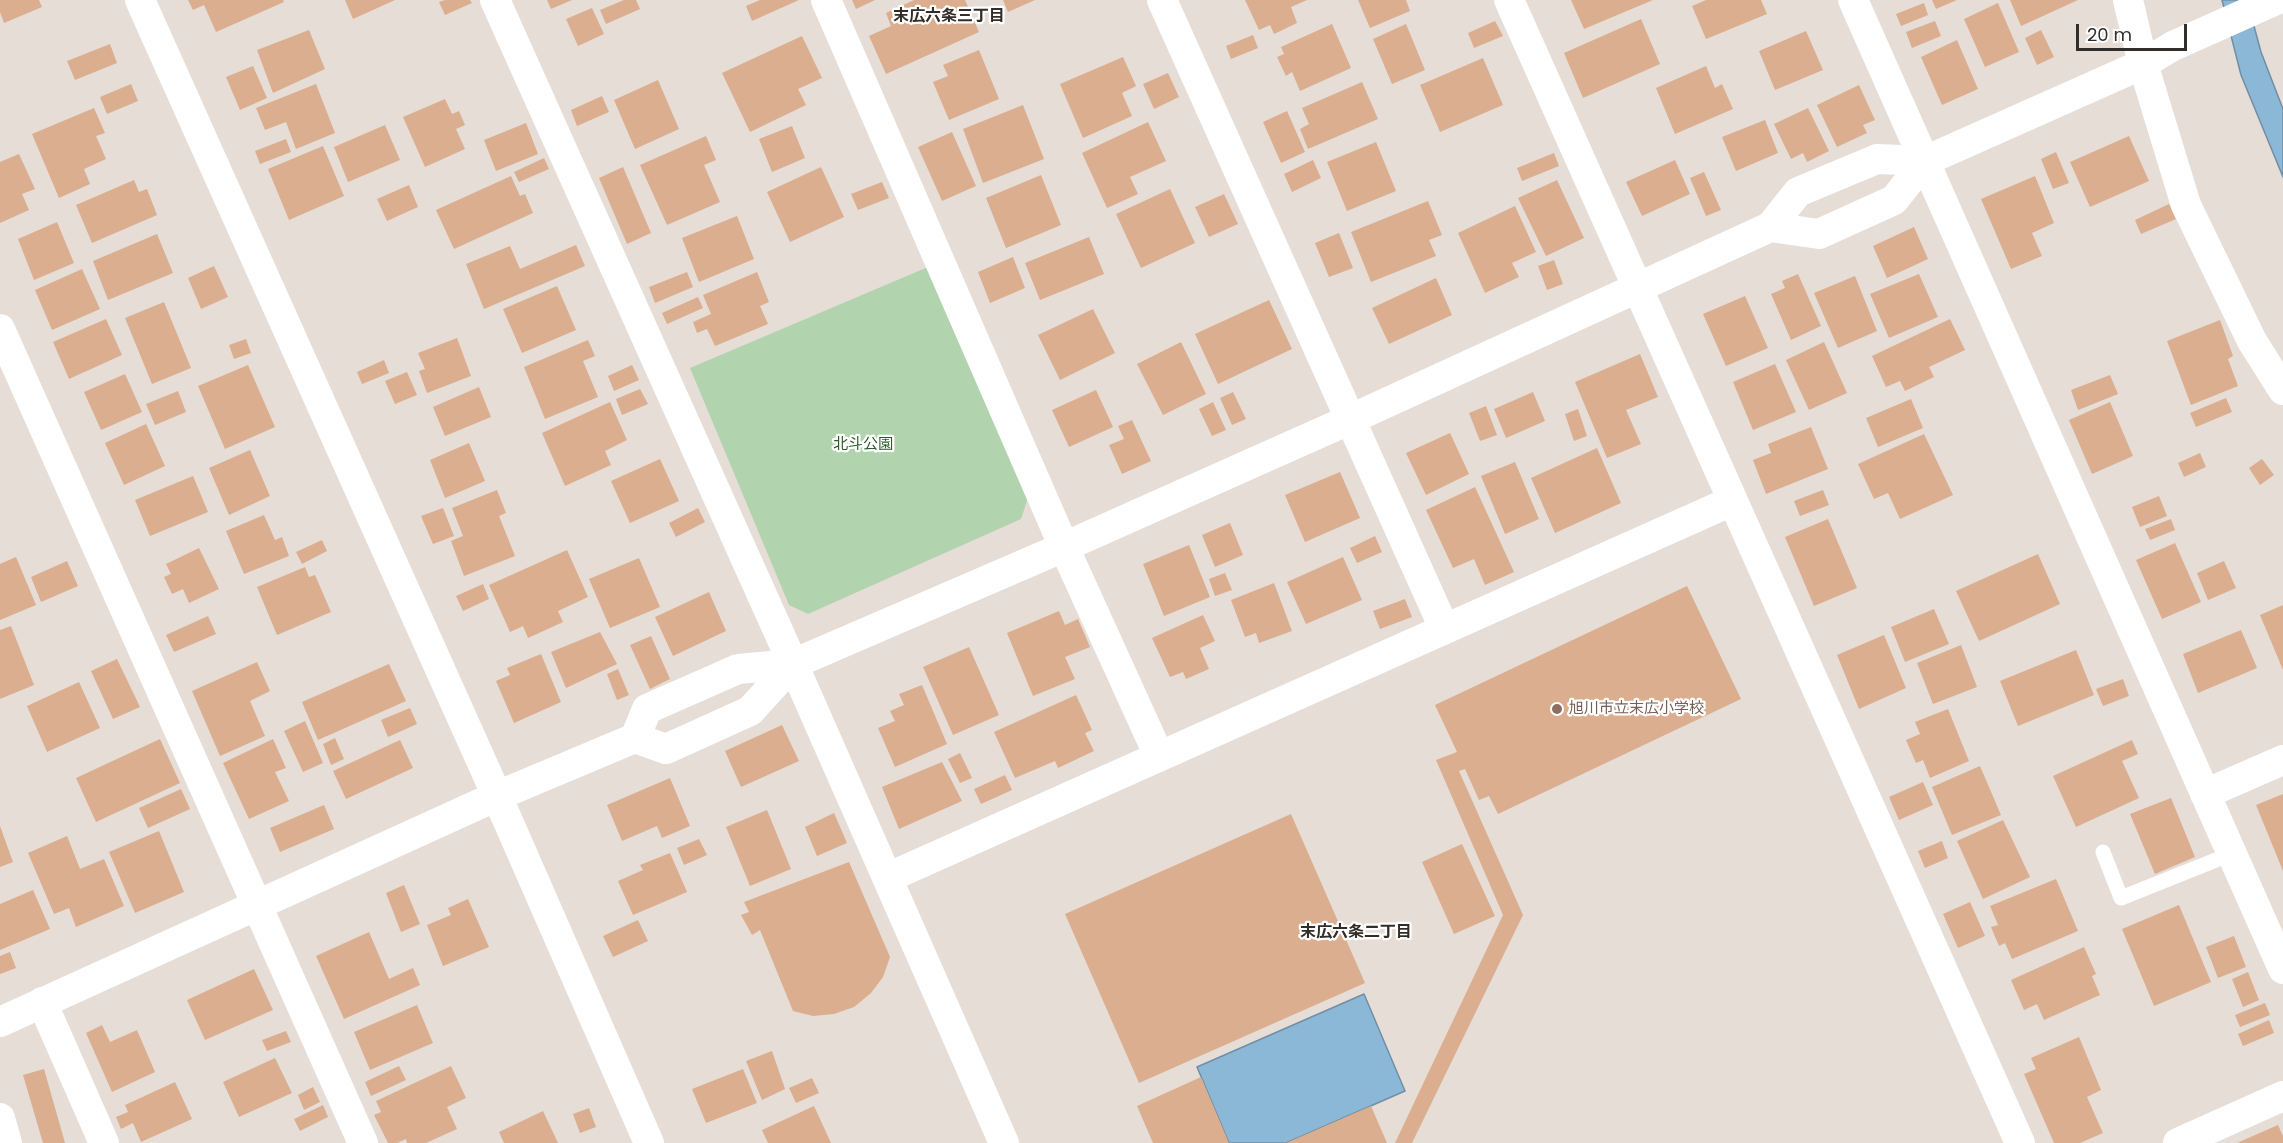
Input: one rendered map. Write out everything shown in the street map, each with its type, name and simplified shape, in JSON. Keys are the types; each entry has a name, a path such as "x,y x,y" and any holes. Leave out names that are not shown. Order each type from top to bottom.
{"street":[{"path":"140,0 497,796 649,1143"},
{"path":"495,0 793,664 1004,1143"},
{"path":"826,0 1064,547 1159,756"},
{"path":"1162,0 1444,628"},
{"path":"1509,0 2020,1143"},
{"path":"1853,0 2283,969"},
{"path":"2128,0 2143,64 2186,205 2252,341 2283,390"},
{"path":"635,738 647,709 738,669 793,664 1064,547 1351,419 1770,227 1798,192 1877,159 1925,161 2143,64 2173,46 2276,0"},
{"path":"1770,227 1819,234 1894,200 1925,161"},
{"path":"0,329 363,1143"},
{"path":"886,878 1732,501"},
{"path":"0,1022 497,796 635,738 666,749 750,711 793,664"},
{"path":"2205,794 2283,759"},
{"path":"42,1002 104,1143"},
{"path":"2178,1143 2283,1096"},
{"path":"0,1118 8,1143"}],"lane":[{"path":"2103,852 2121,898 2231,855"}],"green space":[{"name":"北斗公園","path":"928,267 1028,498 1021,519 808,614 789,605 690,368"}],"water":[{"path":"2222,0 2247,0 2261,52 2283,109 2283,177 2241,75"},
{"path":"1364,994 1405,1091 1286,1143 1229,1143 1197,1067"}],"building":[{"path":"0,0 39,0 42,7 4,23 0,12"},
{"path":"188,0 283,0 284,2 216,32 204,5 193,10"},
{"path":"345,0 395,0 353,19"},
{"path":"470,0 472,3 445,15 439,2"},
{"path":"547,0 572,0 551,9"},
{"path":"624,0 636,0 640,9 606,24 600,10"},
{"path":"760,0 799,0 752,21 746,6"},
{"path":"852,0 875,0 856,9"},
{"path":"914,0 965,0 979,32 886,74 869,36 891,26 886,13"},
{"path":"1003,0 1035,0 1008,12"},
{"path":"1245,0 1307,0 1291,7 1297,23 1274,34 1270,25 1259,30"},
{"path":"1358,0 1406,0 1410,11 1370,28"},
{"path":"1571,0 1653,0 1584,29"},
{"path":"1706,0 1761,0 1767,14 1706,39 1692,6"},
{"path":"1932,0 1957,0 1936,9"},
{"path":"2010,0 2078,0 2021,26"},
{"path":"1924,3 1928,15 1901,26 1896,14"},
{"path":"1998,3 2019,52 1985,67 1964,19"},
{"path":"592,8 604,34 578,46 566,19"},
{"path":"1641,19 1660,64 1583,98 1564,53"},
{"path":"1495,21 1503,36 1474,48 1468,33"},
{"path":"1935,21 1941,36 1912,48 1906,32"},
{"path":"1332,24 1351,68 1300,91 1292,72 1286,76 1277,57 1284,54 1281,47"},
{"path":"1406,24 1425,70 1392,84 1373,39"},
{"path":"309,30 325,69 273,93 257,50"},
{"path":"2041,30 2054,57 2037,65 2025,38"},
{"path":"1806,31 1823,70 1775,90 1759,51"},
{"path":"1253,35 1258,48 1231,59 1226,46"},
{"path":"802,36 822,78 798,89 806,105 750,132 722,73"},
{"path":"1957,40 1978,89 1942,105 1921,57"},
{"path":"110,44 117,63 75,80 67,61"},
{"path":"979,50 999,99 949,120 933,82 948,76 943,65"},
{"path":"1123,57 1136,86 1122,93 1132,116 1083,138 1060,84"},
{"path":"1483,58 1503,105 1440,132 1420,85"},
{"path":"253,66 267,98 240,110 226,77"},
{"path":"1706,66 1715,88 1722,84 1733,109 1675,134 1656,88"},
{"path":"1168,73 1179,97 1154,109 1143,84"},
{"path":"658,80 679,129 635,149 614,100"},
{"path":"1362,82 1378,119 1308,149 1300,129 1309,124 1302,108"},
{"path":"131,84 138,101 107,114 100,97"},
{"path":"316,84 335,133 296,149 286,122 265,130 256,108"},
{"path":"1859,85 1875,120 1863,125 1867,133 1837,147 1817,105"},
{"path":"602,96 609,112 577,126 571,110"},
{"path":"445,99 452,114 459,111 465,125 456,129 465,149 425,167 403,117"},
{"path":"1023,105 1044,159 983,183 963,129"},
{"path":"94,108 105,133 96,136 106,159 84,169 90,184 59,198 32,134"},
{"path":"1808,108 1829,151 1807,162 1803,153 1791,159 1774,124"},
{"path":"1287,111 1305,152 1281,163 1263,122"},
{"path":"1765,120 1778,153 1736,171 1722,137"},
{"path":"1148,122 1166,161 1130,177 1138,194 1107,208 1082,153"},
{"path":"526,123 538,154 496,171 484,140"},
{"path":"385,125 400,160 348,182 334,147"},
{"path":"792,126 805,158 772,172 759,139"},
{"path":"952,132 976,186 942,201 918,147"},
{"path":"706,136 716,160 704,165 720,202 667,225 640,165"},
{"path":"2129,136 2149,181 2090,207 2070,162"},
{"path":"286,139 291,152 260,164 255,151"},
{"path":"1376,142 1396,191 1347,211 1327,162"},
{"path":"323,146 344,196 289,220 268,169"},
{"path":"2056,152 2069,183 2053,189 2041,159"},
{"path":"1554,153 1559,166 1522,181 1517,168"},
{"path":"19,154 35,189 22,194 29,210 0,223 0,162"},
{"path":"544,158 549,169 519,182 514,172"},
{"path":"1313,160 1321,178 1292,192 1284,174"},
{"path":"1675,160 1690,194 1642,216 1626,182"},
{"path":"623,167 651,233 627,244 599,178"},
{"path":"821,167 844,217 790,242 767,192"},
{"path":"1704,172 1721,210 1706,216 1690,178"},
{"path":"1041,175 1061,225 1006,248 986,198"},
{"path":"511,176 520,196 525,194 533,213 454,249 436,210"},
{"path":"2035,176 2054,223 2032,233 2042,256 2011,269 1981,199"},
{"path":"134,180 139,192 147,189 157,215 92,243 76,205"},
{"path":"1557,180 1584,238 1546,256 1518,198"},
{"path":"882,182 889,198 858,210 851,194"},
{"path":"409,185 418,207 387,221 377,199"},
{"path":"1170,189 1195,243 1141,268 1116,214"},
{"path":"1224,194 1238,224 1209,237 1195,207"},
{"path":"1428,201 1442,235 1429,240 1436,256 1371,282 1351,232"},
{"path":"2169,204 2176,219 2141,234 2135,220"},
{"path":"1515,206 1536,252 1512,263 1519,277 1485,293 1458,233"},
{"path":"737,216 754,259 699,282 682,238"},
{"path":"57,222 74,263 34,280 18,239"},
{"path":"1914,227 1928,259 1887,278 1873,246"},
{"path":"1339,233 1353,268 1329,277 1315,243"},
{"path":"157,234 173,273 108,300 93,261"},
{"path":"1089,237 1104,274 1040,300 1025,263"},
{"path":"576,245 585,266 484,309 466,264 510,246 520,269"},
{"path":"1013,257 1025,288 990,303 978,272"},
{"path":"1554,260 1563,284 1547,290 1538,266"},
{"path":"214,266 228,297 201,309 188,278"},
{"path":"82,269 100,309 52,330 35,290"},
{"path":"687,272 693,287 655,303 649,287"},
{"path":"757,272 769,302 760,306 768,324 715,346 707,329 697,333 693,322 711,314 703,295"},
{"path":"1798,274 1821,326 1791,340 1771,294 1785,288 1782,281"},
{"path":"1919,274 1938,317 1889,338 1870,294"},
{"path":"1855,276 1877,331 1838,348 1814,293"},
{"path":"1436,278 1452,315 1389,344 1372,308"},
{"path":"557,286 576,330 522,353 503,309"},
{"path":"1745,296 1768,348 1726,366 1703,314"},
{"path":"698,297 703,308 667,324 662,313"},
{"path":"1269,300 1292,349 1218,384 1195,334"},
{"path":"164,302 191,368 152,384 125,318"},
{"path":"1093,309 1115,353 1060,380 1038,335"},
{"path":"106,319 122,355 69,379 53,342"},
{"path":"1950,319 1965,350 1929,367 1934,377 1905,391 1900,381 1886,387 1872,356"},
{"path":"2220,320 2233,356 2228,359 2238,386 2191,405 2167,341"},
{"path":"457,338 471,376 427,393 419,371 425,369 418,353"},
{"path":"246,339 251,353 234,359 229,345"},
{"path":"588,340 595,356 583,361 598,397 545,419 524,367"},
{"path":"1181,342 1206,394 1163,415 1137,364"},
{"path":"1824,342 1847,393 1809,410 1786,360"},
{"path":"1640,354 1658,397 1626,410 1641,444 1607,458 1575,382"},
{"path":"384,360 389,373 362,384 357,372"},
{"path":"1775,364 1796,412 1753,430 1733,382"},
{"path":"248,365 275,427 225,449 198,386"},
{"path":"632,365 639,380 614,391 608,376"},
{"path":"407,372 417,395 395,404 385,381"},
{"path":"125,374 142,412 101,430 84,392"},
{"path":"2110,375 2118,394 2078,410 2071,390"},
{"path":"479,387 491,417 445,436 433,407"},
{"path":"640,389 648,404 622,415 616,399"},
{"path":"1096,390 1113,427 1069,447 1052,410"},
{"path":"178,391 186,412 155,425 146,404"},
{"path":"1233,392 1246,419 1232,425 1220,398"},
{"path":"1533,392 1545,421 1506,438 1494,409"},
{"path":"2226,398 2232,412 2196,427 2190,413"},
{"path":"1911,399 1923,428 1878,447 1866,418"},
{"path":"610,402 627,440 605,451 611,465 565,486 542,433"},
{"path":"1213,402 1226,430 1212,436 1199,409"},
{"path":"2110,402 2133,456 2092,474 2069,420"},
{"path":"1486,406 1497,435 1480,441 1469,413"},
{"path":"1578,409 1587,436 1574,441 1565,414"},
{"path":"1132,420 1151,461 1122,474 1109,445 1124,439 1118,426"},
{"path":"146,424 165,466 124,485 105,443"},
{"path":"1811,427 1828,469 1766,494 1753,460 1771,453 1768,444"},
{"path":"1450,433 1469,474 1426,495 1406,453"},
{"path":"1924,434 1953,495 1900,519 1888,493 1874,499 1858,464"},
{"path":"469,443 485,481 445,498 430,460"},
{"path":"1597,448 1621,503 1555,533 1531,478"},
{"path":"250,450 270,496 229,515 209,468"},
{"path":"2200,453 2206,467 2184,477 2178,463"},
{"path":"660,459 679,501 630,523 611,481"},
{"path":"2262,459 2274,475 2260,485 2249,468"},
{"path":"1515,462 1539,519 1505,534 1481,476"},
{"path":"1340,472 1360,518 1305,542 1285,495"},
{"path":"193,476 208,512 150,536 135,500"},
{"path":"1475,487 1514,572 1485,585 1474,559 1453,568 1426,510"},
{"path":"497,490 506,513 499,516 515,556 464,576 451,541 463,536 452,508"},
{"path":"1823,490 1829,505 1800,516 1794,501"},
{"path":"2159,496 2167,516 2140,527 2132,507"},
{"path":"443,508 454,536 433,544 421,516"},
{"path":"698,508 705,522 676,537 669,523"},
{"path":"264,515 275,540 282,537 289,556 244,574 226,531"},
{"path":"1828,519 1857,588 1814,606 1785,537"},
{"path":"2171,519 2175,530 2150,540 2145,529"},
{"path":"1230,523 1243,555 1215,567 1202,535"},
{"path":"1375,536 1382,552 1357,563 1350,548"},
{"path":"322,540 327,551 302,564 296,552"},
{"path":"2175,543 2201,602 2162,619 2136,560"},
{"path":"1189,545 1210,597 1164,616 1143,564"},
{"path":"199,548 219,589 189,603 183,589 172,594 164,577 171,574 166,564"},
{"path":"567,550 588,597 558,611 563,622 528,638 523,626 510,632 489,585"},
{"path":"2038,554 2060,604 1979,641 1956,591"},
{"path":"16,557 36,605 0,620 0,564"},
{"path":"1343,557 1362,600 1306,624 1287,582"},
{"path":"639,558 660,607 610,628 589,579"},
{"path":"67,561 78,586 41,602 31,577"},
{"path":"2224,561 2236,588 2208,600 2197,573"},
{"path":"305,567 309,577 315,575 331,612 277,635 257,587"},
{"path":"1225,573 1232,590 1215,596 1209,579"},
{"path":"1274,583 1292,631 1259,643 1256,633 1245,637 1231,600"},
{"path":"483,584 489,599 463,611 456,596"},
{"path":"1687,586 1741,699 1498,814 1489,796 1479,800 1465,769 1459,771 1523,915 1412,1143 1395,1143 1503,915 1436,760 1457,752 1435,705"},
{"path":"709,592 726,631 673,656 655,617"},
{"path":"1405,599 1412,617 1380,629 1373,611"},
{"path":"2283,605 2283,670 2260,615"},
{"path":"1934,609 1949,644 1905,662 1891,627"},
{"path":"1059,611 1065,625 1078,619 1090,647 1065,657 1075,679 1033,696 1007,633"},
{"path":"1203,615 1215,641 1200,648 1209,669 1186,679 1183,672 1170,677 1152,638"},
{"path":"208,616 216,634 174,652 166,635"},
{"path":"11,626 34,685 0,699 0,630"},
{"path":"2241,630 2257,668 2198,693 2183,654"},
{"path":"600,632 617,664 566,688 551,652"},
{"path":"1884,635 1906,688 1859,709 1837,655"},
{"path":"651,636 670,679 650,689 630,645"},
{"path":"1961,645 1977,687 1933,704 1917,663"},
{"path":"969,647 999,715 953,735 923,667"},
{"path":"2076,650 2094,695 2018,726 2000,681"},
{"path":"541,654 561,702 514,723 496,681 510,675 507,668"},
{"path":"117,659 140,707 113,719 91,671"},
{"path":"257,662 270,691 250,701 265,736 220,756 192,691"},
{"path":"389,664 406,701 318,740 302,702"},
{"path":"618,669 629,695 617,700 607,674"},
{"path":"2123,679 2129,696 2103,706 2096,689"},
{"path":"79,682 100,728 47,752 27,706"},
{"path":"922,685 947,744 895,767 878,728 895,721 890,711 904,705 899,694"},
{"path":"1076,695 1092,730 1085,733 1094,751 1058,768 1055,761 1015,778 994,732"},
{"path":"410,708 417,724 388,737 381,720"},
{"path":"1948,709 1969,761 1930,778 1923,760 1916,763 1906,740 1920,734 1915,722"},
{"path":"305,721 323,763 303,772 284,731"},
{"path":"782,725 799,761 741,787 725,751"},
{"path":"335,738 344,759 331,765 323,744"},
{"path":"160,739 180,783 96,822 76,778"},
{"path":"273,739 286,768 275,772 289,801 249,819 223,763"},
{"path":"400,740 413,768 346,799 333,771"},
{"path":"2132,740 2138,754 2122,761 2139,798 2076,827 2053,776"},
{"path":"960,753 972,778 960,783 948,759"},
{"path":"942,762 962,801 899,829 882,787"},
{"path":"1980,766 2001,815 1952,835 1932,787"},
{"path":"1005,775 1012,790 981,804 974,789"},
{"path":"670,778 690,826 662,838 657,826 622,841 607,805"},
{"path":"1923,782 1933,805 1899,820 1889,797"},
{"path":"181,789 190,809 148,828 139,808"},
{"path":"2283,794 2283,871 2256,805"},
{"path":"2171,798 2195,857 2155,874 2130,814"},
{"path":"324,805 334,829 280,852 270,828"},
{"path":"767,810 791,869 750,886 726,827"},
{"path":"834,813 847,843 817,856 805,827"},
{"path":"1291,814 1365,983 1139,1083 1065,914"},
{"path":"2003,820 2030,877 1983,899 1957,841"},
{"path":"0,826 13,862 0,867"},
{"path":"159,831 184,892 135,913 109,852"},
{"path":"67,836 80,869 104,859 124,906 76,927 69,908 54,914 28,853"},
{"path":"699,839 707,855 684,865 677,848"},
{"path":"1942,841 1948,858 1925,868 1918,851"},
{"path":"1462,844 1495,916 1454,934 1422,862"},
{"path":"670,853 687,892 633,915 618,881 643,870 640,865"},
{"path":"849,862 890,957 883,977 871,993 854,1007 834,1014 813,1016 793,1011 760,930 752,935 741,915 749,912 744,902"},
{"path":"2056,879 2078,931 2012,959 2005,943 1999,946 1991,927 1998,925 1990,906"},
{"path":"404,885 420,924 401,932 386,893"},
{"path":"33,890 50,929 0,950 0,904"},
{"path":"468,899 489,947 443,966 427,925 451,915 448,908"},
{"path":"1970,902 1985,936 1958,948 1943,914"},
{"path":"2179,905 2211,982 2154,1006 2122,929"},
{"path":"638,920 648,941 613,957 603,936"},
{"path":"369,932 389,979 413,968 420,985 344,1019 316,956"},
{"path":"2234,936 2246,967 2218,978 2206,947"},
{"path":"2084,947 2096,974 2092,976 2100,995 2044,1020 2037,1004 2024,1010 2011,980"},
{"path":"10,952 16,968 0,974 0,956"},
{"path":"254,969 273,1010 205,1040 187,1000"},
{"path":"2248,972 2259,1000 2243,1007 2232,979"},
{"path":"2265,1003 2270,1015 2240,1027 2235,1015"},
{"path":"417,1005 433,1043 370,1070 354,1032"},
{"path":"2269,1020 2274,1033 2243,1046 2238,1034"},
{"path":"102,1025 110,1042 137,1030 155,1072 112,1092 86,1033"},
{"path":"286,1031 291,1042 267,1051 262,1040"},
{"path":"2079,1037 2101,1090 2087,1097 2103,1133 2080,1143 2054,1143 2024,1074 2036,1069 2031,1058"},
{"path":"772,1051 785,1089 762,1100 746,1061"},
{"path":"275,1058 292,1093 239,1117 223,1082"},
{"path":"399,1066 406,1080 371,1096 365,1082"},
{"path":"451,1066 466,1098 447,1107 457,1129 426,1143 407,1143 406,1139 397,1143 388,1143 374,1115 381,1112 376,1101"},
{"path":"44,1069 65,1143 43,1143 23,1075"},
{"path":"743,1069 757,1103 706,1123 692,1089"},
{"path":"1201,1077 1229,1143 1153,1143 1137,1106"},
{"path":"812,1078 819,1093 796,1103 789,1088"},
{"path":"175,1082 192,1119 141,1142 133,1123 121,1129 116,1117 128,1112 125,1105"},
{"path":"313,1087 320,1102 304,1110 298,1095"},
{"path":"323,1105 328,1117 300,1131 294,1119"},
{"path":"814,1106 831,1143 768,1143 762,1130"},
{"path":"1371,1106 1387,1143 1286,1143"},
{"path":"589,1108 596,1127 580,1133 573,1114"},
{"path":"543,1111 558,1143 504,1143 499,1132"},
{"path":"2278,1125 2283,1136 2283,1143 2237,1143"}],"place":[{"name":"旭川市立末広小学校","path":"1557,709"}],"district":[{"name":"末広六条三丁目","path":"949,17"},
{"name":"末広六条二丁目","path":"1356,933"}]}
